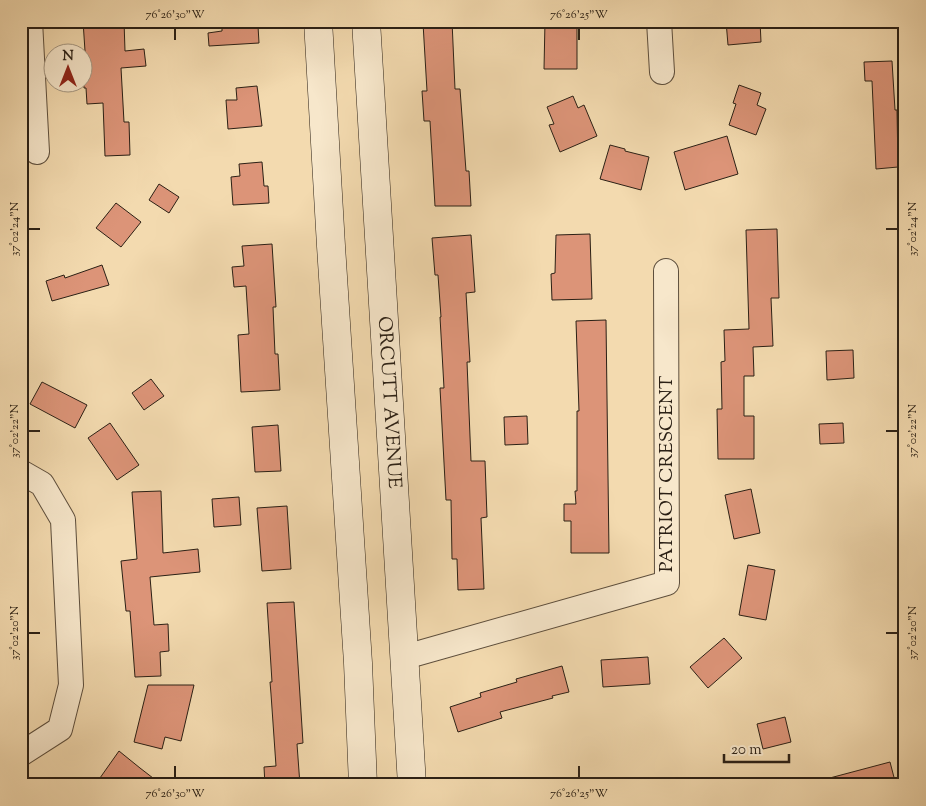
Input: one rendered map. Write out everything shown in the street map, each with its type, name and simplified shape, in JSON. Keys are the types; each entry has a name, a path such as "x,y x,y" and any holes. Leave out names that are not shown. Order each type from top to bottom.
{"main road":[{"path":"318,21 358,663 363,785"},
{"name":"ORCUTT AVENUE","path":"366,21 412,785"}],"street":[{"path":"30,21 37,152"},
{"path":"659,21 662,72"},
{"name":"PATRIOT CRESCENT","path":"405,657 667,583 666,271"},
{"path":"21,472 42,484 63,520 71,685 60,729 21,754"}],"building":[{"path":"83,21 124,21 125,51 144,49 146,66 121,68 124,122 129,122 130,155 105,156 103,103 87,104 86,92 92,92 92,42 84,42"},
{"path":"222,21 255,21 255,26 258,26 259,43 209,46 208,33 222,31"},
{"path":"452,21 455,89 460,89 466,171 469,171 471,206 435,206 430,121 424,121 422,91 427,91 423,23"},
{"path":"545,21 577,21 577,69 544,69"},
{"path":"726,21 760,21 761,42 728,45"},
{"path":"892,61 895,110 897,110 898,167 876,169 872,81 865,81 864,62"},
{"path":"739,85 761,93 757,105 766,109 756,135 729,125 736,104 733,103"},
{"path":"257,86 262,126 228,129 226,100 237,100 236,88"},
{"path":"573,96 578,108 584,105 597,136 560,152 549,125 554,124 547,107"},
{"path":"727,136 738,174 685,190 674,152"},
{"path":"610,145 649,157 641,190 600,179"},
{"path":"262,162 264,186 268,186 269,203 233,205 231,177 240,176 239,164"},
{"path":"159,184 179,197 169,213 149,200"},
{"path":"116,203 141,222 121,247 96,228"},
{"path":"777,229 779,298 771,298 773,346 753,347 754,376 744,376 744,416 754,416 754,459 718,459 717,409 722,409 721,362 725,361 724,330 749,329 746,230"},
{"path":"590,234 592,299 552,300 551,274 555,273 556,235"},
{"path":"471,235 475,292 466,293 470,362 467,362 471,461 485,461 487,517 481,518 484,589 458,590 457,559 452,559 451,500 446,500 440,388 444,388 441,317 438,275 435,275 432,238"},
{"path":"272,244 276,307 273,307 275,354 278,354 280,390 241,392 238,335 249,334 246,286 234,287 232,267 244,266 242,246"},
{"path":"102,265 109,285 52,301 46,281 64,275 65,278"},
{"path":"606,320 609,553 571,553 571,521 564,521 564,504 576,504 575,491 577,491 577,411 579,411 576,321"},
{"path":"853,350 854,378 827,380 826,351"},
{"path":"151,379 164,396 144,410 132,393"},
{"path":"42,382 87,405 75,428 30,404"},
{"path":"527,416 528,444 505,445 504,417"},
{"path":"110,423 139,465 117,480 88,438"},
{"path":"843,423 844,443 820,444 819,424"},
{"path":"278,425 281,471 255,472 252,427"},
{"path":"751,489 760,533 734,539 725,495"},
{"path":"161,491 163,553 198,549 200,572 150,577 154,625 168,624 169,651 160,652 161,676 135,677 130,611 126,611 121,561 137,559 132,492"},
{"path":"239,497 241,525 214,527 212,499"},
{"path":"287,506 291,569 262,571 257,508"},
{"path":"748,565 775,570 766,620 739,615"},
{"path":"294,602 303,743 297,744 300,785 265,785 264,767 276,766 267,603"},
{"path":"724,638 742,658 708,688 690,667"},
{"path":"648,657 650,684 603,687 601,660"},
{"path":"562,666 569,692 500,712 502,718 458,732 450,707 481,697 480,693 517,682 516,679"},
{"path":"148,685 194,685 181,741 165,737 162,749 134,742"},
{"path":"785,717 791,742 763,749 757,724"},
{"path":"119,751 140,768 162,785 95,785"},
{"path":"890,762 896,785 827,785 826,779"}]}
